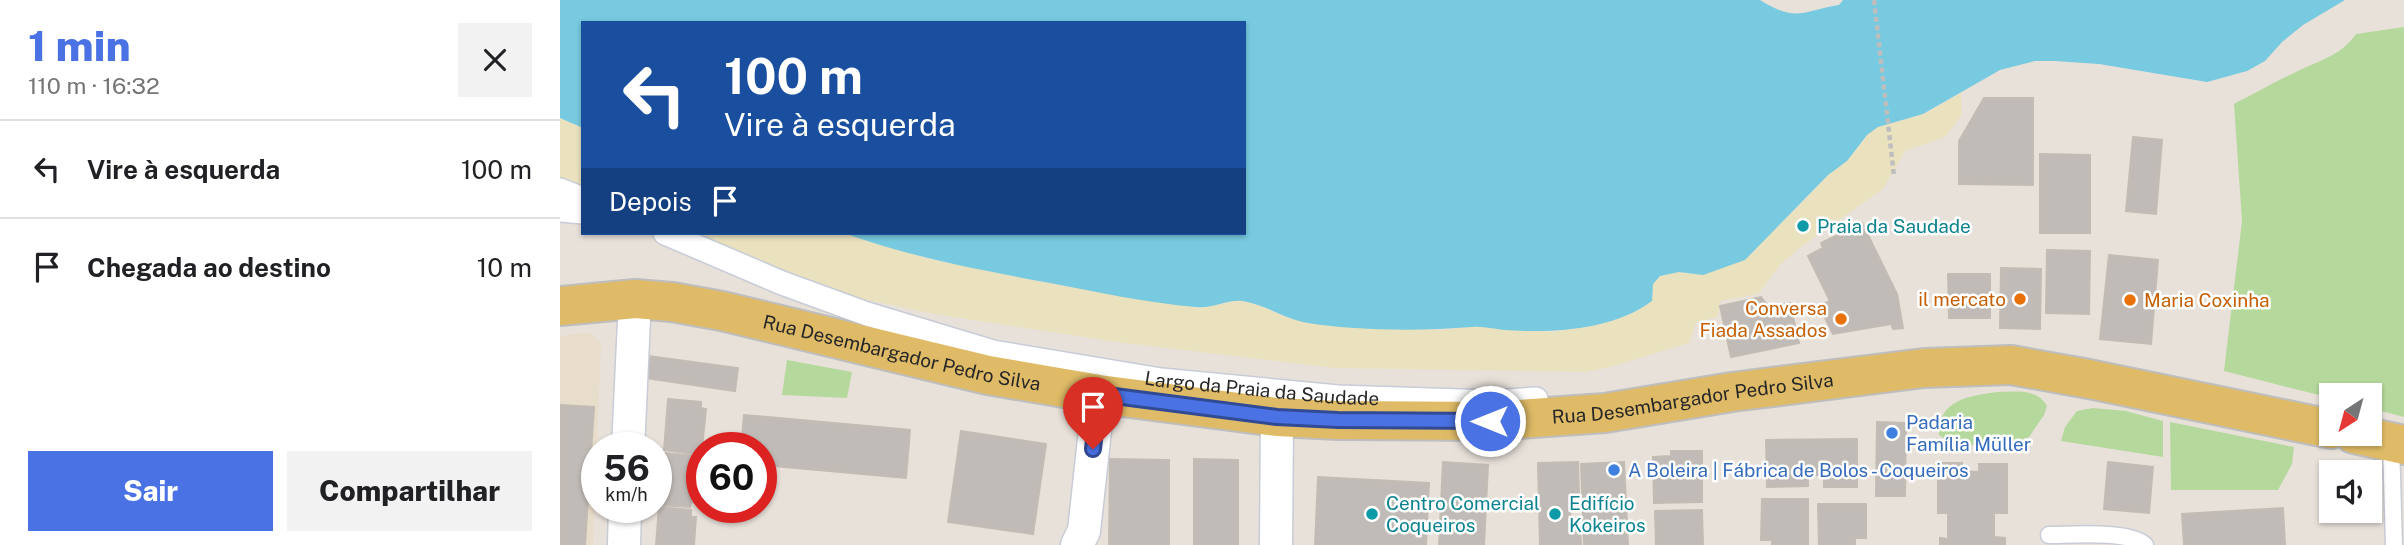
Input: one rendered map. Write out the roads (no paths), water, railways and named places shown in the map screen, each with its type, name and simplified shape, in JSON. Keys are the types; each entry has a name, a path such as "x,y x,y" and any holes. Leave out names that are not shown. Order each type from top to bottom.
{"main road":[{"name":"Rua Desembargador Pedro Silva","path":"560,306 635,299 672,302 722,311 988,375 1099,394 1277,417 1490,421 1579,415 1618,412 1732,393 1924,368 2011,365 2319,427"}],"street":[{"path":"560,190 581,198"},
{"path":"560,211 581,212"},
{"name":"Largo da Praia da Saudade","path":"670,235 782,283 867,314 993,352 1161,380 1338,397 1492,402 1616,393 1754,370"},
{"path":"629,432 635,299"},
{"path":"1077,545 1084,531 1099,394"},
{"path":"1276,545 1277,417"},
{"path":"624,545 625,523"}],"lane":[{"path":"2393,545 2398,444"},
{"path":"2049,535 2124,537 2141,541 2145,545"}],"water":[{"path":"560,0 1760,0 1783,11 1799,13 1839,5 1843,0 2345,0 2303,25 2282,42 2265,61 2247,71 2207,82 2099,64 2055,61 2035,61 2000,70 1923,114 1878,127 1867,135 1847,161 1828,175 1745,260 1703,275 1679,272 1660,276 1653,284 1652,301 1636,311 1600,324 1561,330 1476,327 1369,329 1308,323 1243,301 1202,307 1159,303 998,273 894,249 850,235 1246,235 1246,21 581,21 581,127 560,118"}],"place":[{"name":"Praia da Saudade","path":"1803,226"},
{"name":"il mercato","path":"2020,299"},
{"name":"Maria Coxinha","path":"2130,300"},
{"name":"Conversa Fiada Assados","path":"1841,319"},
{"name":"Padaria Família Müller","path":"1892,433"},
{"name":"A Boleira | Fábrica de Bolos - Coqueiros","path":"1614,470"},
{"name":"Centro Comercial Coqueiros","path":"1372,514"},
{"name":"Edifício Kokeiros","path":"1555,514"}]}
